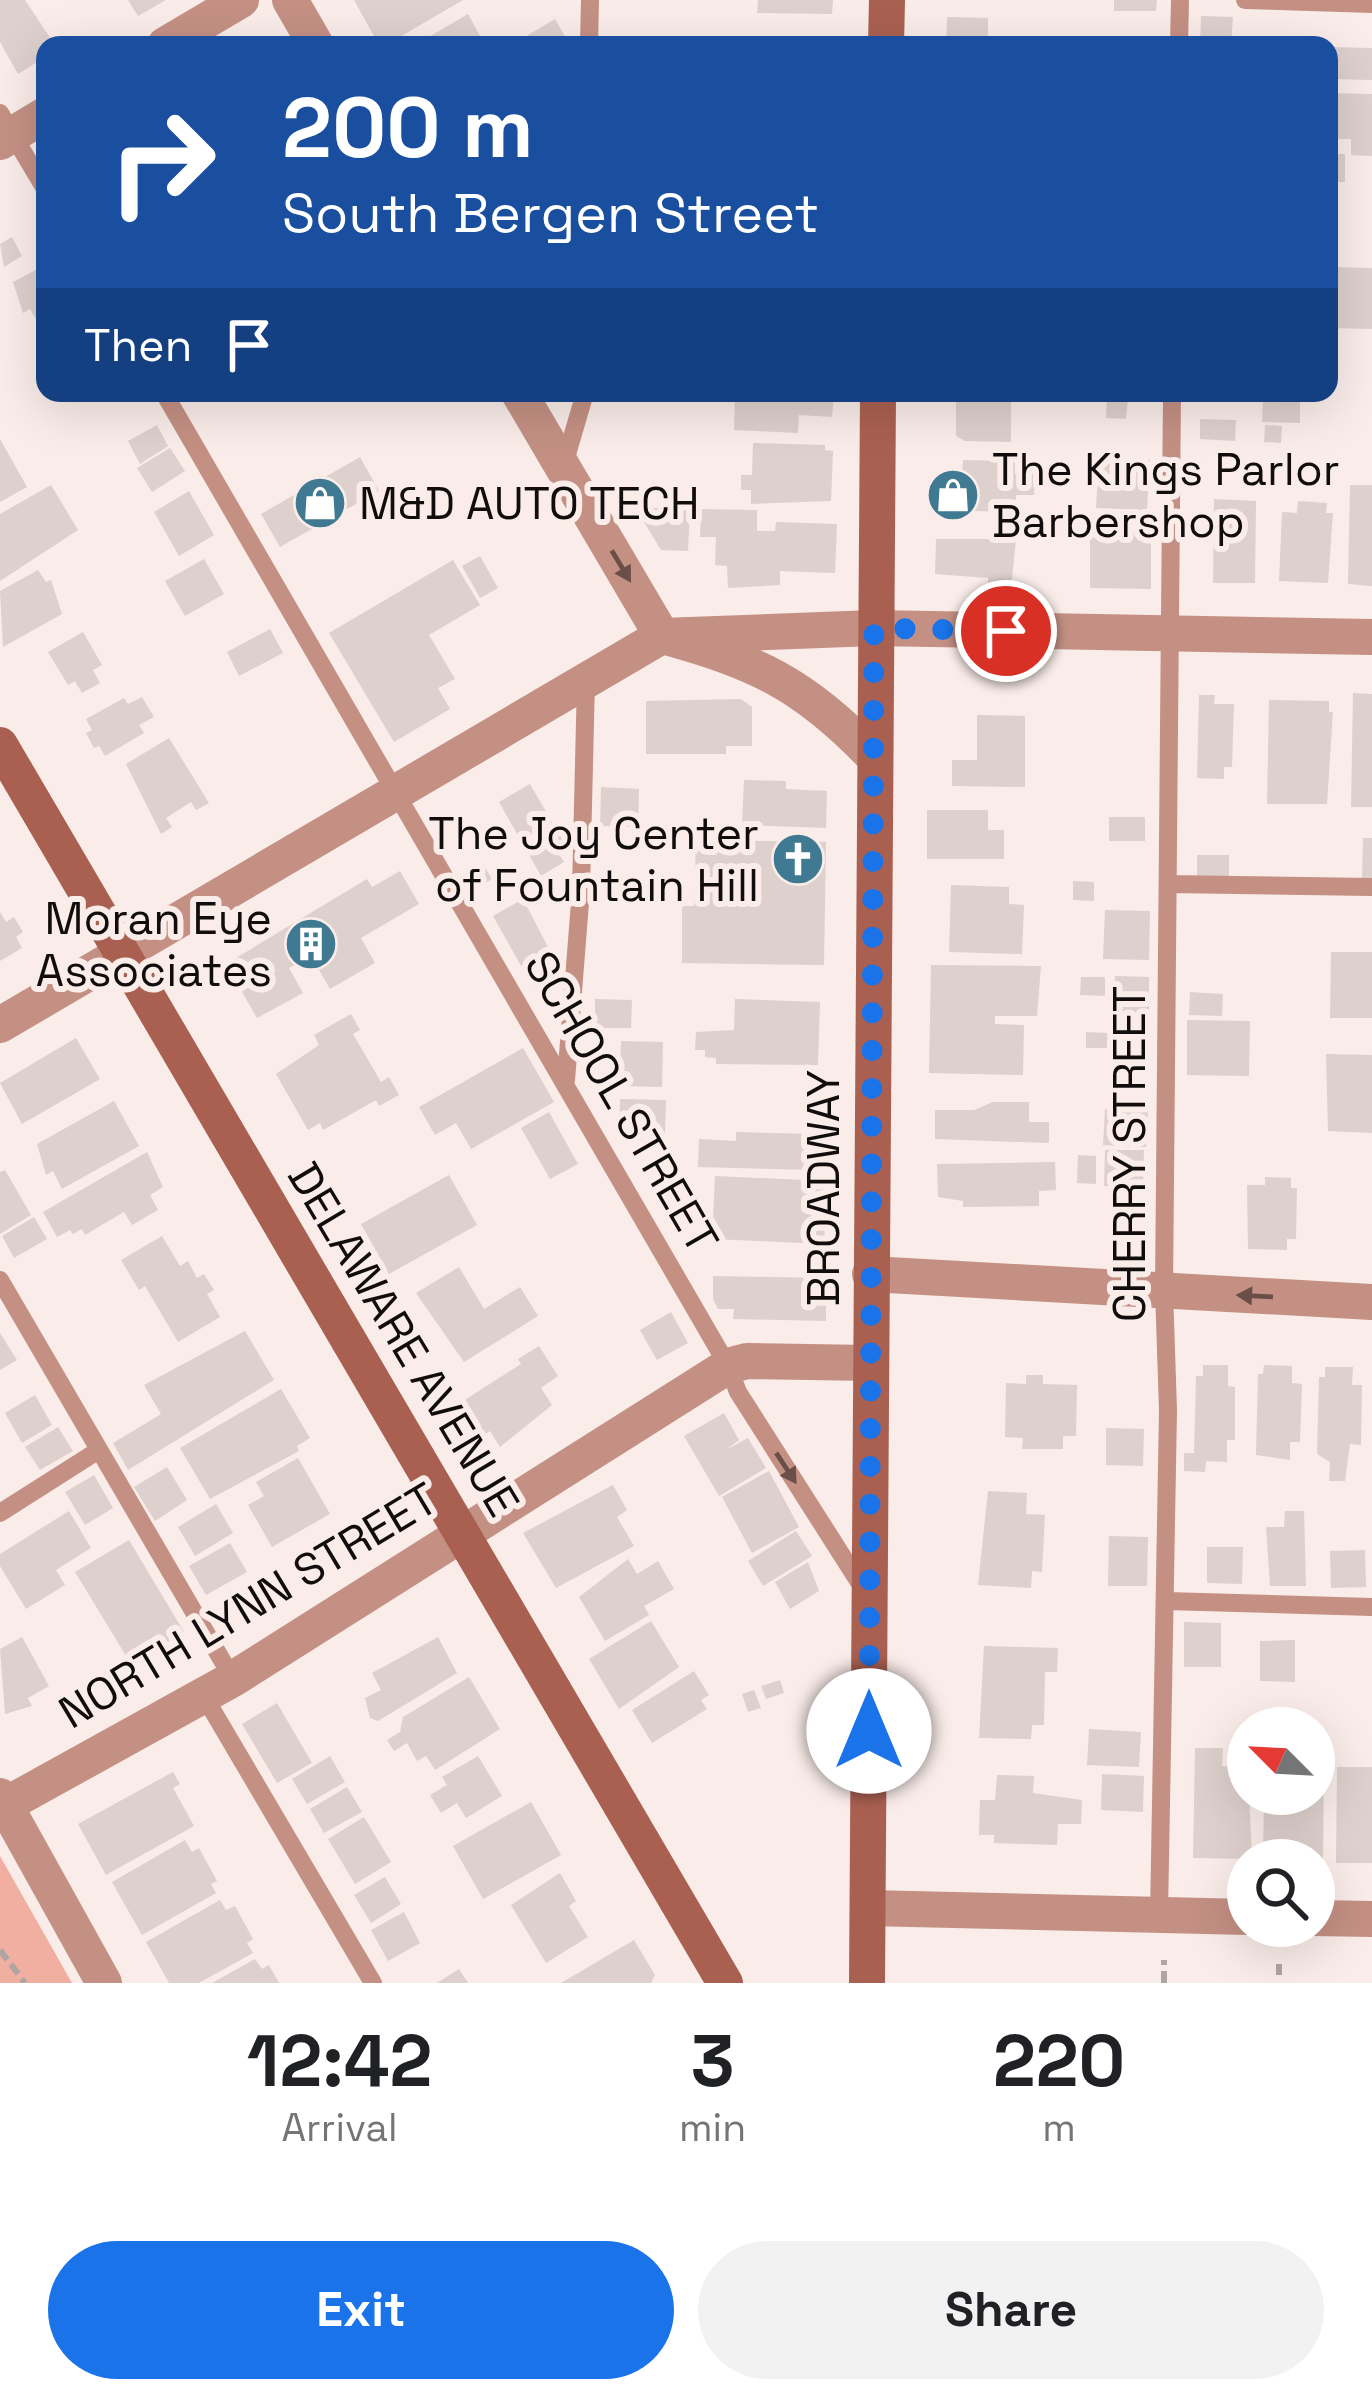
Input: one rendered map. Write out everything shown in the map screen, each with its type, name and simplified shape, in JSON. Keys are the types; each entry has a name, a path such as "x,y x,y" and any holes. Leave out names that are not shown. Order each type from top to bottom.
{"main road":[{"path":"886,0 886,36"},
{"name":"BROADWAY","path":"867,1983 878,402"},
{"name":"DELAWARE AVENUE","path":"0,745 725,1983"}],"street":[{"path":"180,36 241,0"},
{"path":"290,0 311,36"},
{"path":"4,130 36,118"},
{"path":"524,402 662,636 737,656 784,678 826,707 873,756"},
{"path":"0,1025 662,636 874,628 1372,637"},
{"path":"870,1274 1372,1302"},
{"name":"NORTH LYNN STREET","path":"2,1803 219,1688 728,1366 747,1361 870,1364"},
{"path":"2,1803 104,1983"},
{"path":"868,1908 1227,1917"},
{"path":"1335,1918 1372,1919"}],"lane":[{"path":"589,36 590,0"},
{"path":"1179,36 1180,0"},
{"path":"1245,0 1372,4"},
{"path":"4,130 36,177"},
{"name":"SCHOOL STREET","path":"169,402 566,1080 728,1366 738,1392 869,1599"},
{"path":"563,467 581,402"},
{"name":"CHERRY STREET","path":"1160,1915 1172,402"},
{"path":"566,1080 581,890 586,680"},
{"path":"1168,884 1372,887"},
{"path":"0,1280 99,1450 373,1983"},
{"path":"0,1513 99,1450"},
{"path":"1166,1601 1372,1607"}],"path":[{"path":"0,1950 25,1983"},
{"path":"1164,1983 1165,1960"},
{"path":"1279,1964 1280,1975"}],"shaded area":[{"path":"0,1856 72,1983 0,1983"}],"building":[{"path":"0,0 25,0 49,36 36,36 36,63 18,74 0,42"},
{"path":"128,0 166,0 138,16"},
{"path":"354,0 463,0 401,36 374,36"},
{"path":"758,0 833,0 832,14 757,13"},
{"path":"1114,0 1157,0 1156,11 1114,11"},
{"path":"468,14 480,36 430,36"},
{"path":"1201,16 1233,17 1232,36 1200,36"},
{"path":"947,17 988,18 988,36 946,36"},
{"path":"555,19 565,36 529,36"},
{"path":"1338,47 1372,48 1372,80 1338,79"},
{"path":"1338,93 1372,94 1372,156 1351,155 1351,139 1338,139"},
{"path":"1338,154 1345,154 1345,182 1338,182"},
{"path":"12,237 22,256 4,267 0,244"},
{"path":"1338,267 1372,268 1372,329 1338,328"},
{"path":"36,270 36,317 30,309 23,313 13,282"},
{"path":"735,402 833,402 832,417 799,415 798,433 734,430"},
{"path":"956,402 1011,402 1011,442 965,441 956,436"},
{"path":"1107,402 1128,402 1126,419 1106,418"},
{"path":"1263,402 1300,402 1300,423 1262,422"},
{"path":"1200,419 1236,420 1235,441 1200,439"},
{"path":"157,425 168,446 140,464 128,441"},
{"path":"1265,425 1282,426 1281,443 1264,442"},
{"path":"0,439 27,487 0,502"},
{"path":"753,443 825,445 825,450 833,451 831,501 751,504 751,490 741,490 741,475 752,475"},
{"path":"170,448 185,471 152,492 137,468"},
{"name":"M&D AUTO TECH","path":"360,457 379,491 280,547 261,514"},
{"path":"1099,457 1150,460 1147,510 1096,508"},
{"path":"963,460 1015,461 1015,474 1035,474 1034,495 1016,495 1016,512 931,510 932,485 951,485 951,474 962,474"},
{"path":"51,485 78,530 0,581 0,514"},
{"path":"1350,485 1372,485 1372,586 1348,584"},
{"path":"189,491 214,535 179,556 154,512"},
{"path":"1214,499 1256,501 1255,583 1213,583"},
{"path":"1298,501 1327,503 1326,513 1333,513 1328,583 1279,581 1282,512 1297,513"},
{"path":"635,507 690,510 688,551 661,550"},
{"path":"701,509 757,510 757,531 775,531 776,522 837,524 835,573 780,571 780,585 728,588 727,566 715,565 716,537 700,537"},
{"path":"1090,531 1151,531 1151,589 1090,588"},
{"path":"936,539 1016,539 1011,589 988,587 988,578 935,574"},
{"path":"480,556 498,588 480,598 462,566"},
{"path":"204,559 224,594 185,616 165,581"},
{"path":"453,560 480,605 429,635 455,679 438,688 450,709 394,742 329,633"},
{"path":"38,570 46,582 51,580 62,614 3,647 0,591"},
{"path":"270,629 283,653 239,676 227,652"},
{"path":"83,632 102,665 93,670 100,683 82,693 75,681 68,685 48,652"},
{"path":"1353,693 1372,694 1372,807 1351,807"},
{"path":"1199,695 1215,695 1214,704 1234,704 1232,767 1224,767 1224,779 1197,778"},
{"path":"142,697 154,717 139,725 144,733 105,756 99,746 94,748 86,733 92,730 86,719 124,698 128,704"},
{"path":"741,699 752,707 752,746 726,746 726,754 646,754 646,701"},
{"path":"1269,700 1329,701 1329,712 1333,712 1327,804 1267,804"},
{"path":"977,715 1025,716 1025,787 952,786 952,760 977,760"},
{"path":"169,738 209,803 196,810 191,802 166,818 172,827 161,834 126,764"},
{"path":"744,780 786,781 786,789 827,791 826,828 742,825"},
{"path":"530,784 566,846 557,851 564,862 541,876 499,802"},
{"path":"601,787 639,789 638,827 600,826"},
{"path":"927,810 988,810 988,830 1004,830 1004,859 927,859"},
{"path":"1109,817 1145,817 1145,841 1109,841"},
{"path":"1363,838 1372,838 1372,879 1362,879"},
{"path":"696,840 826,842 824,965 682,963 682,906 694,906"},
{"path":"1197,855 1229,855 1229,877 1197,878"},
{"path":"483,864 492,879 478,888 468,873"},
{"name":"Moran Eye Associates","path":"400,871 419,904 361,938 375,963 330,989 311,956 289,968 303,993 257,1018 226,964 367,879 372,887"},
{"path":"1073,881 1094,882 1094,901 1073,900"},
{"path":"951,885 1009,887 1009,904 1024,905 1022,954 949,952"},
{"path":"523,899 561,972 533,987 493,916"},
{"path":"1105,910 1150,911 1149,960 1103,959"},
{"path":"0,912 6,922 14,917 23,932 16,937 22,948 0,961"},
{"path":"1331,952 1372,952 1372,1018 1330,1018"},
{"path":"931,965 1041,966 1037,1016 995,1016 995,1024 1024,1025 1023,1075 929,1073"},
{"path":"1115,976 1149,977 1149,1015 1113,1014"},
{"path":"1081,977 1105,977 1105,996 1080,995"},
{"path":"1190,992 1223,994 1222,1016 1189,1015"},
{"path":"595,999 632,1000 631,1028 595,1028"},
{"path":"735,999 820,1002 818,1065 716,1064 716,1058 705,1057 705,1050 695,1050 696,1032 734,1030"},
{"path":"351,1014 360,1030 353,1034 381,1082 389,1077 399,1095 379,1106 376,1100 323,1130 320,1123 308,1130 276,1074 319,1045 314,1035"},
{"path":"1187,1020 1250,1021 1249,1076 1187,1075"},
{"path":"1086,1032 1109,1033 1109,1048 1086,1048"},
{"path":"76,1038 100,1079 22,1124 0,1083"},
{"path":"621,1041 663,1042 662,1087 620,1086"},
{"path":"523,1048 554,1102 471,1149 456,1123 435,1135 419,1107"},
{"path":"1326,1054 1372,1055 1372,1133 1328,1131"},
{"path":"620,1099 666,1100 665,1135 619,1134"},
{"path":"114,1101 139,1146 62,1189 53,1171 46,1175 37,1144"},
{"path":"993,1102 1029,1102 1029,1122 1049,1122 1049,1143 935,1139 935,1110 974,1110"},
{"path":"1105,1109 1148,1110 1146,1147 1103,1145"},
{"path":"549,1112 578,1164 550,1179 521,1128"},
{"path":"736,1132 816,1134 815,1170 698,1167 699,1139 736,1141"},
{"path":"1105,1150 1144,1150 1143,1187 1104,1186"},
{"path":"147,1152 163,1187 150,1195 158,1210 132,1225 124,1212 85,1235 82,1229 57,1237 43,1212"},
{"path":"1078,1155 1096,1156 1096,1184 1077,1183"},
{"path":"1055,1162 1056,1190 1039,1191 1039,1206 963,1207 963,1201 938,1197 937,1164"},
{"path":"5,1170 31,1215 0,1234 0,1172"},
{"path":"449,1175 477,1225 389,1274 361,1224"},
{"path":"715,1176 827,1181 824,1244 712,1239"},
{"path":"1265,1177 1291,1178 1291,1188 1297,1188 1296,1239 1287,1239 1287,1250 1248,1249 1247,1185 1265,1185"},
{"path":"34,1217 47,1239 14,1258 2,1236"},
{"path":"162,1236 180,1266 188,1261 197,1278 204,1274 214,1290 207,1294 220,1317 178,1342 145,1286 139,1290 121,1260"},
{"path":"459,1267 484,1309 520,1287 538,1316 464,1362 416,1293"},
{"path":"713,1276 826,1278 826,1321 733,1319 734,1309 718,1309 713,1299"},
{"path":"671,1312 688,1343 657,1360 640,1330"},
{"path":"245,1331 274,1380 128,1470 113,1443 161,1414 144,1385"},
{"path":"0,1333 17,1360 0,1370"},
{"path":"539,1346 558,1376 541,1388 552,1405 500,1447 490,1431 482,1436 460,1403 521,1364 518,1359"},
{"path":"1203,1365 1228,1365 1228,1386 1235,1387 1235,1440 1227,1440 1227,1462 1206,1461 1205,1472 1184,1471 1184,1453 1194,1453 1196,1376 1203,1376"},
{"path":"1264,1365 1292,1366 1292,1383 1302,1384 1300,1442 1290,1442 1290,1460 1256,1455 1258,1374 1263,1374"},
{"path":"1325,1367 1353,1367 1352,1385 1362,1385 1361,1445 1350,1444 1345,1481 1329,1481 1330,1462 1317,1454 1319,1377 1325,1377"},
{"path":"1026,1375 1043,1375 1043,1384 1077,1385 1076,1436 1063,1436 1063,1449 1022,1449 1023,1438 1005,1437 1006,1383 1026,1384"},
{"path":"281,1389 310,1438 297,1446 299,1451 210,1499 180,1448"},
{"path":"35,1395 52,1425 22,1443 5,1413"},
{"path":"724,1413 739,1440 726,1450 748,1438 766,1468 719,1496 684,1436"},
{"path":"58,1427 73,1451 40,1470 25,1447"},
{"path":"1106,1428 1144,1429 1143,1466 1106,1465"},
{"path":"298,1458 330,1514 272,1547 248,1505 264,1496 256,1482"},
{"path":"167,1467 187,1500 155,1521 134,1487"},
{"path":"769,1471 799,1527 752,1553 722,1497"},
{"path":"94,1475 113,1508 85,1525 65,1492"},
{"path":"613,1485 627,1510 617,1517 634,1546 556,1588 523,1533"},
{"path":"988,1491 1027,1493 1026,1514 1045,1515 1042,1572 1032,1571 1031,1588 978,1585"},
{"path":"216,1504 233,1533 195,1556 178,1527"},
{"path":"69,1511 91,1548 56,1570 65,1585 26,1609 0,1566 0,1554"},
{"path":"1285,1511 1304,1511 1306,1586 1270,1586 1266,1527 1284,1527"},
{"path":"796,1531 812,1556 763,1586 748,1561"},
{"path":"1109,1536 1148,1537 1147,1586 1108,1586"},
{"path":"129,1540 184,1632 131,1664 75,1572"},
{"path":"230,1543 247,1572 206,1595 189,1566"},
{"path":"1207,1547 1243,1547 1242,1584 1207,1583"},
{"path":"1365,1550 1366,1587 1331,1588 1330,1551"},
{"path":"628,1559 637,1574 658,1561 674,1589 644,1606 649,1615 605,1641 579,1597"},
{"path":"808,1562 819,1591 790,1609 775,1582"},
{"path":"651,1621 679,1667 619,1709 589,1659"},
{"path":"1184,1622 1221,1623 1221,1667 1184,1667"},
{"path":"22,1637 49,1686 28,1698 32,1706 5,1714 0,1649"},
{"path":"438,1637 457,1673 378,1721 370,1718 365,1698 381,1690 372,1673"},
{"path":"1295,1640 1295,1682 1260,1681 1260,1641"},
{"path":"984,1646 1058,1648 1057,1672 1045,1672 1044,1725 1032,1725 1031,1739 979,1738"},
{"path":"694,1671 709,1695 701,1700 707,1709 652,1743 632,1710"},
{"path":"469,1677 500,1729 435,1770 426,1756 417,1761 407,1743 394,1751 387,1740 400,1732 403,1717"},
{"path":"780,1680 784,1693 766,1699 761,1686"},
{"path":"754,1690 761,1708 748,1712 742,1694"},
{"path":"277,1703 312,1763 277,1783 242,1724"},
{"path":"1089,1729 1141,1732 1139,1767 1087,1765"},
{"path":"1195,1748 1223,1748 1227,1815 1250,1815 1251,1839 1227,1839 1227,1859 1193,1858"},
{"path":"330,1756 345,1782 307,1804 292,1779"},
{"path":"478,1756 502,1796 466,1818 457,1803 441,1813 430,1795 447,1785 442,1777"},
{"path":"1337,1767 1372,1767 1372,1863 1336,1863"},
{"path":"173,1772 180,1784 173,1788 194,1826 106,1875 78,1824"},
{"path":"1102,1774 1144,1776 1143,1812 1101,1810"},
{"path":"997,1775 1034,1776 1033,1793 1082,1800 1081,1824 1058,1824 1057,1845 994,1843 994,1835 979,1835 980,1800 995,1800"},
{"path":"347,1787 362,1812 324,1833 310,1809"},
{"path":"531,1802 561,1855 483,1899 453,1846"},
{"path":"1264,1815 1323,1815 1323,1839 1263,1839"},
{"path":"364,1817 391,1862 355,1884 328,1839"},
{"path":"185,1840 192,1852 199,1848 217,1881 211,1884 216,1893 142,1935 112,1882"},
{"path":"560,1873 576,1901 569,1906 588,1937 546,1963 511,1905"},
{"path":"385,1877 401,1904 371,1923 354,1895"},
{"path":"220,1900 226,1910 235,1906 253,1939 247,1943 253,1953 199,1983 169,1983 146,1942"},
{"path":"404,1912 420,1943 388,1961 371,1930"},
{"path":"634,1940 655,1975 651,1983 561,1983"},
{"path":"255,1959 262,1969 269,1965 279,1983 212,1983"},
{"path":"459,1969 468,1983 437,1983"}],"place":[{"name":"The Kings Parlor Barbershop","path":"953,495"},
{"name":"M&D AUTO TECH","path":"320,503"},
{"name":"The Joy Center of Fountain Hill","path":"798,859"},
{"name":"Moran Eye Associates","path":"311,944"}],"route":[{"path":"869,1731 874,628 1006,631"}]}
